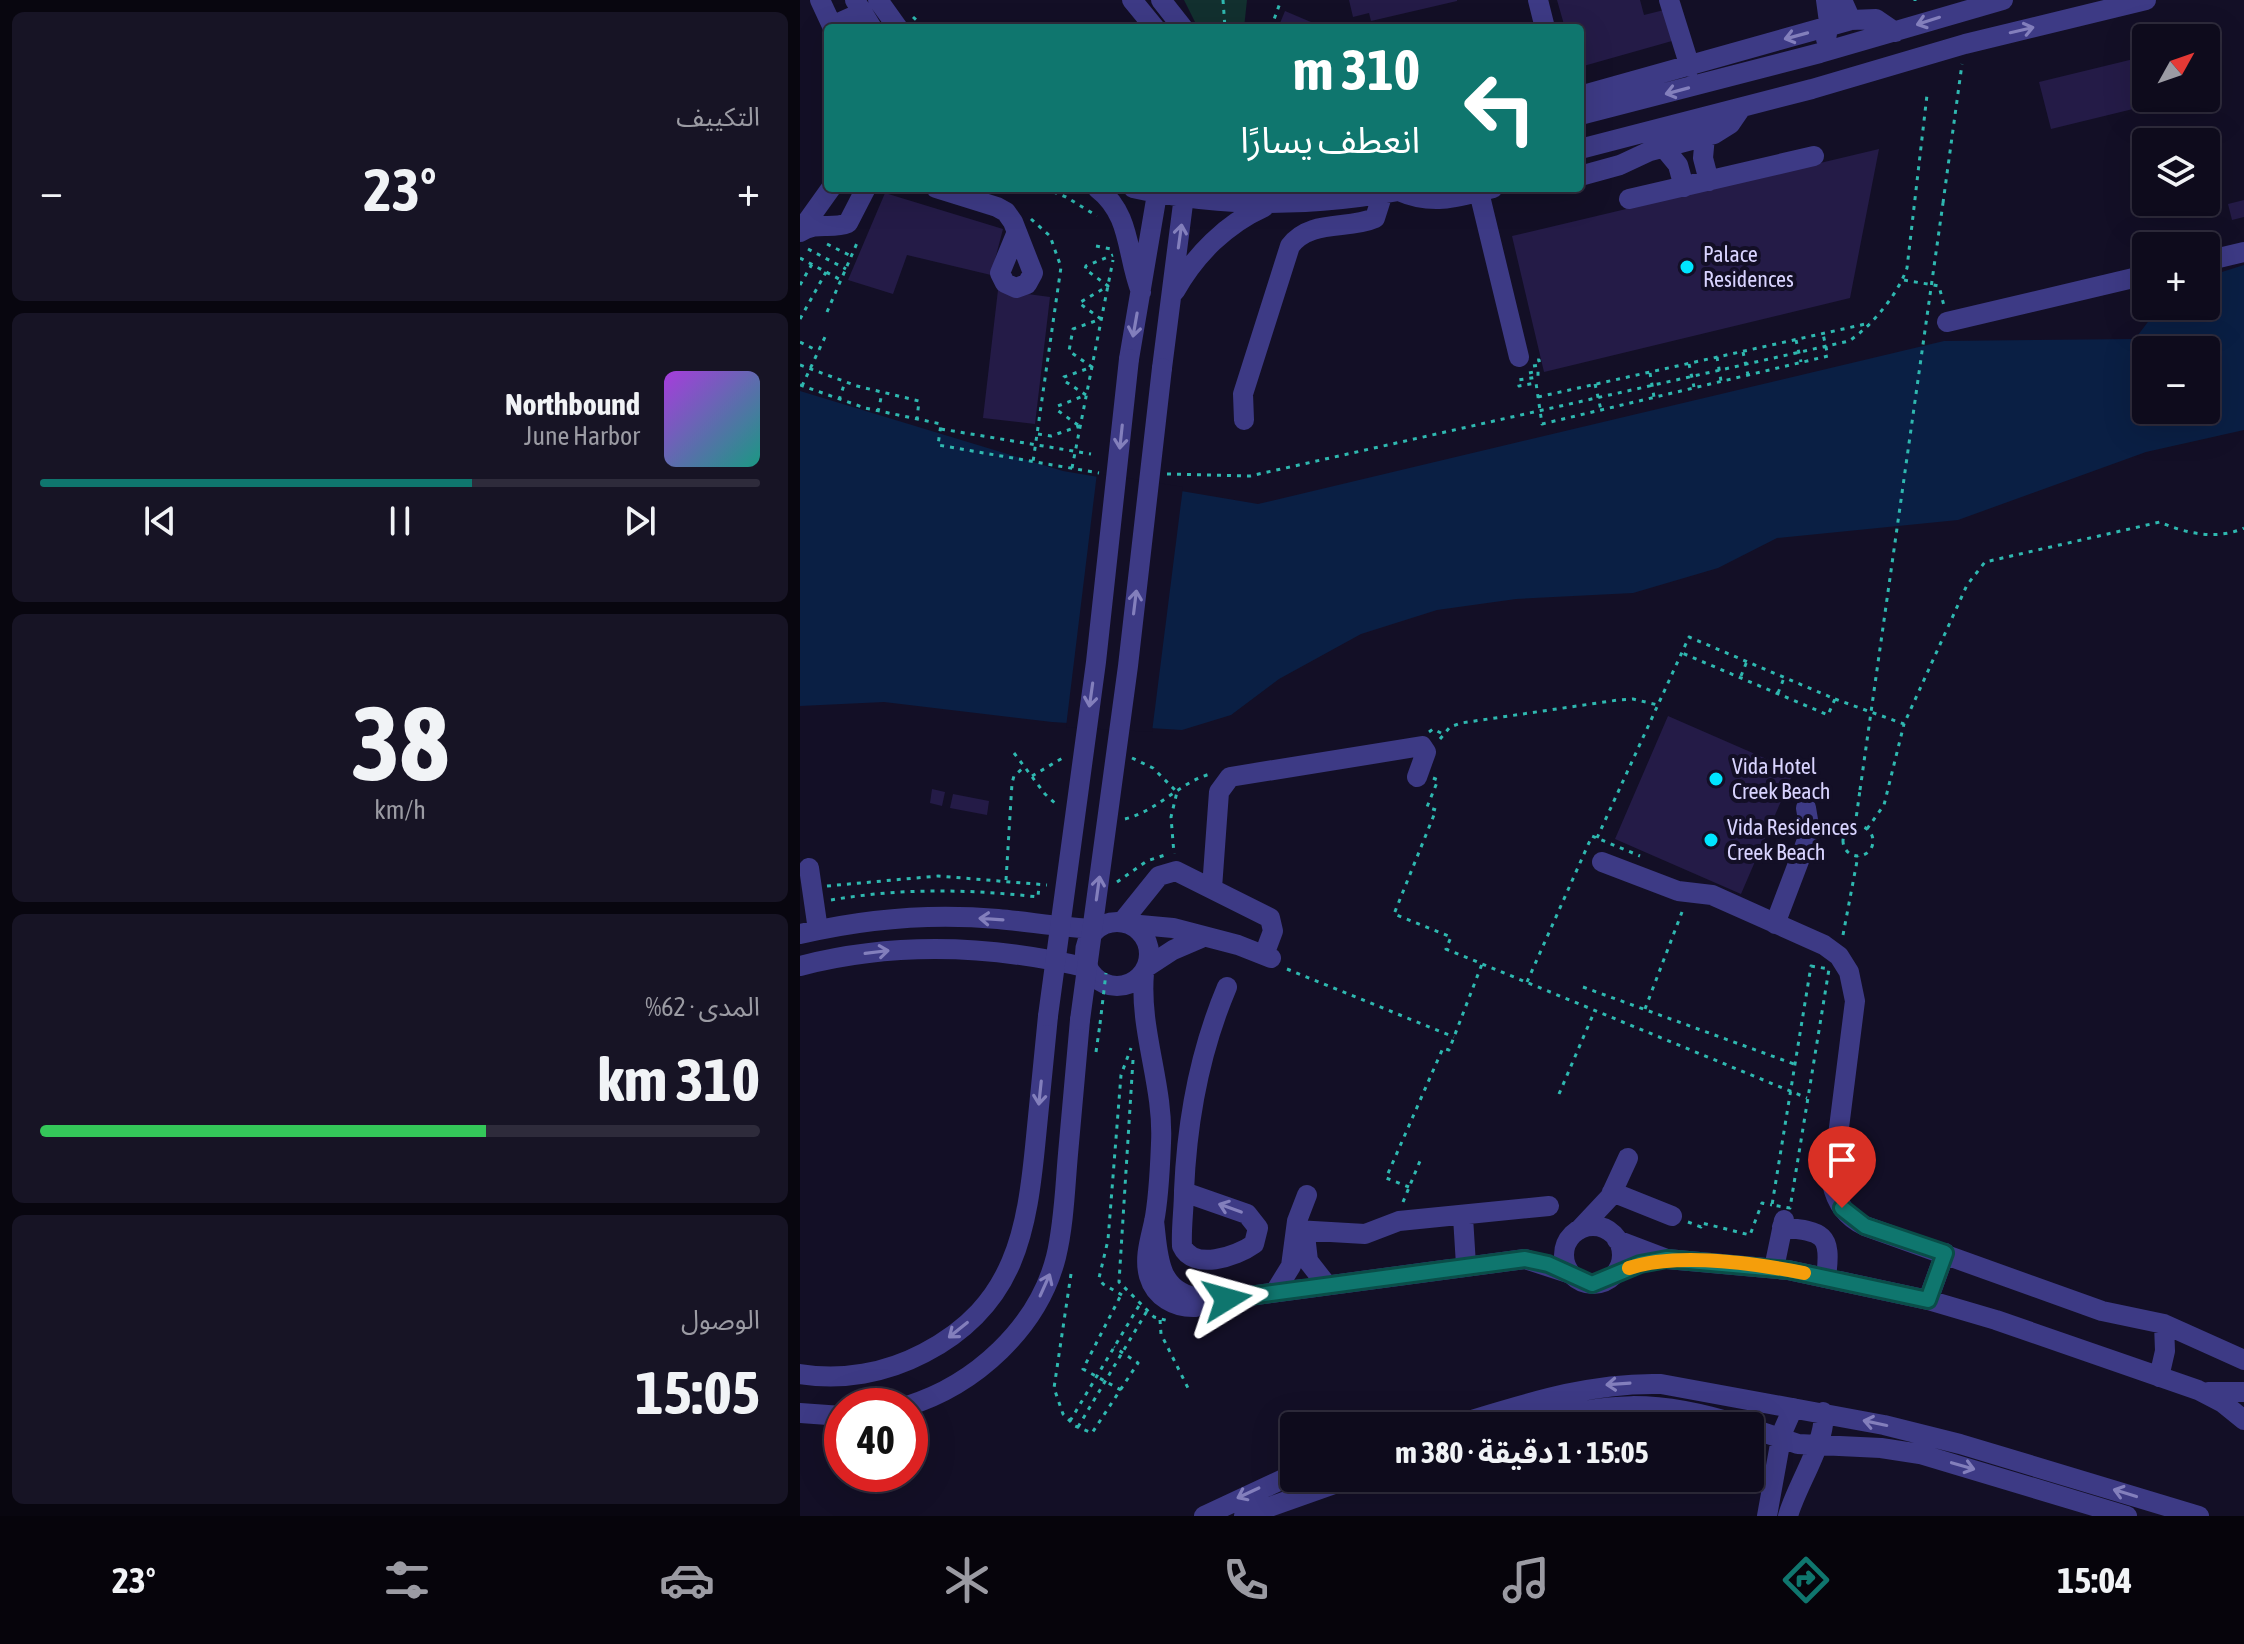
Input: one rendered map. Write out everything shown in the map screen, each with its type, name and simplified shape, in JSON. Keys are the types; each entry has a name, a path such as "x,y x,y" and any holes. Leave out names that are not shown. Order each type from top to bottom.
{"street":[{"path":"820,0 832,24"},
{"path":"878,0 895,24"},
{"path":"1132,0 1152,24"},
{"path":"1161,0 1180,24"},
{"path":"1530,0 1535,24"},
{"path":"1538,0 1544,24"},
{"path":"1669,0 1690,67"},
{"path":"1812,89 1812,55 1829,27 1826,0"},
{"path":"1842,0 1851,20"},
{"path":"1584,114 1812,55 2003,0"},
{"path":"1584,148 1812,89 1965,44 2146,0"},
{"path":"840,24 863,14"},
{"path":"1584,95 1851,20 1876,19 1895,32"},
{"path":"1584,175 1705,136 1730,124 1741,108"},
{"path":"1705,136 1703,158 1709,181"},
{"path":"1664,148 1678,165 1684,187"},
{"path":"1629,199 1814,156"},
{"path":"834,235 840,226 851,220 864,192"},
{"path":"949,192 1006,212 1016,234"},
{"path":"1102,192 1123,220 1133,273 1141,293"},
{"path":"800,1374 824,1377 863,1374 917,1357 963,1327 998,1287 1015,1256 1029,1208 1048,1016 1096,662 1129,359 1158,192"},
{"path":"928,1397 952,1386 988,1362 1017,1332 1048,1280 1061,1231 1090,1022 1162,368 1185,193 1249,205 1306,203 1391,192"},
{"path":"1244,420 1243,394 1290,246 1300,235 1313,229 1375,218 1398,192"},
{"path":"1401,192 1417,199 1436,201 1477,192"},
{"path":"1486,192 1522,366"},
{"path":"826,195 800,232 814,225 834,235"},
{"path":"826,195 834,235"},
{"path":"1171,298 1182,278 1207,247 1238,221 1273,203"},
{"path":"2220,258 2244,252"},
{"path":"1947,322 2132,278"},
{"path":"1212,888 1219,792 1230,777 1422,746 1426,752 1427,778"},
{"path":"1775,924 1810,832 1806,808"},
{"path":"1602,862 1669,889 1712,895 1824,945 1839,956 1853,981 1855,1001 1832,1173 1834,1192 1842,1208 1856,1221 2102,1311 2164,1324 2244,1360"},
{"path":"1125,923 1164,873 1176,871 1270,918 1274,961 1238,945 1201,938 1173,928 1125,923 1109,923 1097,929 1088,940 1085,954 1088,968 1101,982 1128,985 1173,950 1201,938"},
{"path":"811,886 809,932 881,920 954,917 1097,929"},
{"path":"1125,923 1145,937 1150,957 1145,970 1140,1036"},
{"path":"800,966 873,952 932,948 991,950 1088,968"},
{"path":"1110,985 1140,1036 1161,1122 1154,1221 1147,1267 1157,1292 1171,1303 1188,1307 1326,1284 1525,1259 1594,1226 1667,1259"},
{"path":"1184,1192 1188,1124 1204,1051 1227,987"},
{"path":"1161,1122 1188,1124"},
{"path":"1614,1274 1621,1254 1608,1213 1611,1194 1628,1158"},
{"path":"1611,1194 1672,1216"},
{"path":"1571,1274 1564,1251 1575,1233 1611,1194"},
{"path":"1275,1292 1291,1266 1311,1197"},
{"path":"1300,1230 1365,1234 1394,1223 1549,1206"},
{"path":"1463,1217 1466,1265"},
{"path":"1774,1268 1779,1217 1823,1237 1829,1252 1826,1277"},
{"path":"1300,1230 1308,1261 1326,1284"},
{"path":"1928,1300 1945,1253"},
{"path":"1525,1259 1592,1284 1601,1283 1640,1264 1667,1259 1774,1268 1826,1277 1928,1300 1996,1320 2198,1390 2223,1403 2244,1420"},
{"path":"2159,1377 2165,1351 2164,1324"},
{"path":"1501,1412 1578,1390 1634,1383 1689,1388 1823,1412 1960,1444 2199,1516"},
{"path":"2198,1390 2244,1392"},
{"path":"1571,1412 1639,1404 1692,1412"},
{"path":"1767,1516 1780,1439 1793,1408"},
{"path":"1788,1516 1796,1490 1817,1447 1824,1426 1823,1412"},
{"path":"800,1413 824,1415"},
{"path":"1764,1433 1817,1447 1881,1448 1920,1454 2127,1516"},
{"path":"1204,1516 1280,1481"},
{"path":"1244,1516 1312,1492"}],"path":[{"path":"1223,0 1225,24"},
{"path":"1272,24 1281,0"},
{"path":"1855,826 1867,829 1873,840 1864,855 1847,852 1843,840 1855,826 1965,44"},
{"path":"1540,412 1849,341 1870,323 1903,280 1907,268 1927,95"},
{"path":"1006,212 1035,220 1044,228 1059,256 1060,278 1033,462"},
{"path":"834,235 851,256"},
{"path":"827,312 857,243 834,235"},
{"path":"841,280 800,255 804,247 846,269"},
{"path":"1072,468 1115,252 1085,269 1108,286"},
{"path":"800,285 812,264"},
{"path":"800,319 826,272"},
{"path":"1903,280 1939,286"},
{"path":"1101,319 1079,300 1108,286"},
{"path":"1092,367 1069,351 1073,329 1101,319"},
{"path":"1538,397 1870,323"},
{"path":"1522,366 1538,371 1538,377 1518,380 1519,386 1536,383 1542,424 1828,356 1823,334"},
{"path":"802,386 825,337"},
{"path":"1796,340 1801,362"},
{"path":"800,342 818,351"},
{"path":"1743,352 1748,375"},
{"path":"1717,357 1721,381"},
{"path":"1689,363 1694,387"},
{"path":"800,365 845,382 919,401 917,419"},
{"path":"1086,395 1063,380 1092,367"},
{"path":"1650,372 1654,397"},
{"path":"839,400 845,382"},
{"path":"1595,384 1601,410"},
{"path":"878,412 882,393"},
{"path":"1080,426 1057,410 1058,406 1086,395"},
{"path":"1038,434 1051,436 1080,426"},
{"path":"941,429 1091,454"},
{"path":"1867,829 1884,805 1904,724 1967,585 1985,562 2160,522 2179,531 2227,536 2244,528"},
{"path":"1597,838 1689,637 1835,699 1904,724"},
{"path":"1682,653 1828,715 1835,699"},
{"path":"1741,678 1747,661"},
{"path":"1778,693 1784,677"},
{"path":"1439,742 1446,730 1461,723 1618,700 1633,699 1658,705"},
{"path":"1006,880 1012,783 1014,776 1025,767"},
{"path":"1427,778 1427,807 1436,810 1394,914 1451,937 1446,949 1807,1098"},
{"path":"1109,886 1154,857 1174,854 1171,817 1177,792"},
{"path":"1527,982 1592,836 1640,856"},
{"path":"1839,956 1858,856"},
{"path":"811,886 906,877 1006,880 1053,885"},
{"path":"811,886 878,893 938,890 1038,897 1039,884"},
{"path":"1645,1009 1682,912"},
{"path":"1274,961 1454,1037"},
{"path":"1409,1187 1386,1178 1443,1048 1449,1050 1482,964"},
{"path":"1811,966 1829,969 1790,1208 1779,1217 1791,1091 1811,966"},
{"path":"1583,987 1795,1064"},
{"path":"1559,1094 1595,1010"},
{"path":"1090,1022 1096,1053"},
{"path":"1121,1390 1083,1369 1123,1292 1103,1284 1099,1278 1108,1240 1121,1075 1140,1036"},
{"path":"1394,1223 1420,1161"},
{"path":"1672,1216 1701,1227 1702,1223 1750,1235 1762,1203 1779,1217"},
{"path":"1071,1272 1054,1388 1063,1414 1078,1427 1092,1433 1138,1363 1114,1347"},
{"path":"1070,1421 1140,1304"},
{"path":"1078,1427 1147,1311"},
{"path":"1160,1320 1161,1334 1190,1392"}],"green space":[{"path":"1184,0 1247,0 1244,24 1196,24"}],"water":[{"path":"2244,265 2244,430 2146,452 1958,520 1777,538 1718,568 1633,593 1516,599 1437,610 1361,634 1279,679 1231,715 1182,730 1052,722 884,702 800,706 800,391 1063,471 1258,504 1944,341 2132,339 2132,424 2220,424 2220,336 2137,336 2149,320 2220,320 2220,273"}],"pier":[{"path":"1097,473 1183,487 1152,732 1066,727"}],"building":[{"path":"1349,0 1457,1 1371,21 1369,13 1353,17"},
{"path":"1557,0 1640,0 1644,15 1664,10 1672,41 1584,66 1584,24 1564,24"},
{"path":"1285,11 1316,24 1280,24"},
{"path":"2132,59 2132,109 2051,129 2039,82"},
{"name":"Palace Residences","path":"1879,149 1850,298 1544,372 1512,236"},
{"path":"885,193 1003,229 991,275 907,255 893,294 848,280"},
{"path":"2244,200 2244,217 2232,220 2228,204"},
{"path":"998,290 1050,297 1035,424 983,418"},
{"name":"Vida Hotel Creek Beach","path":"1668,716 1794,771 1741,894 1615,839"},
{"path":"932,789 945,792 942,806 930,803"},
{"path":"953,794 989,801 987,815 950,808"}],"slow traffic":[{"path":"1629,1268 1667,1259 1804,1273"}],"place":[{"name":"Palace Residences","path":"1687,267"},
{"name":"Vida Hotel Creek Beach","path":"1716,779"},
{"name":"Vida Residences Creek Beach","path":"1711,840"}],"route":[{"path":"1227,1299 1525,1259 1548,1264 1584,1283 1592,1284 1601,1283 1640,1264 1667,1259 1788,1270 1928,1300 1945,1253 1865,1226 1848,1216 1842,1208"}]}
